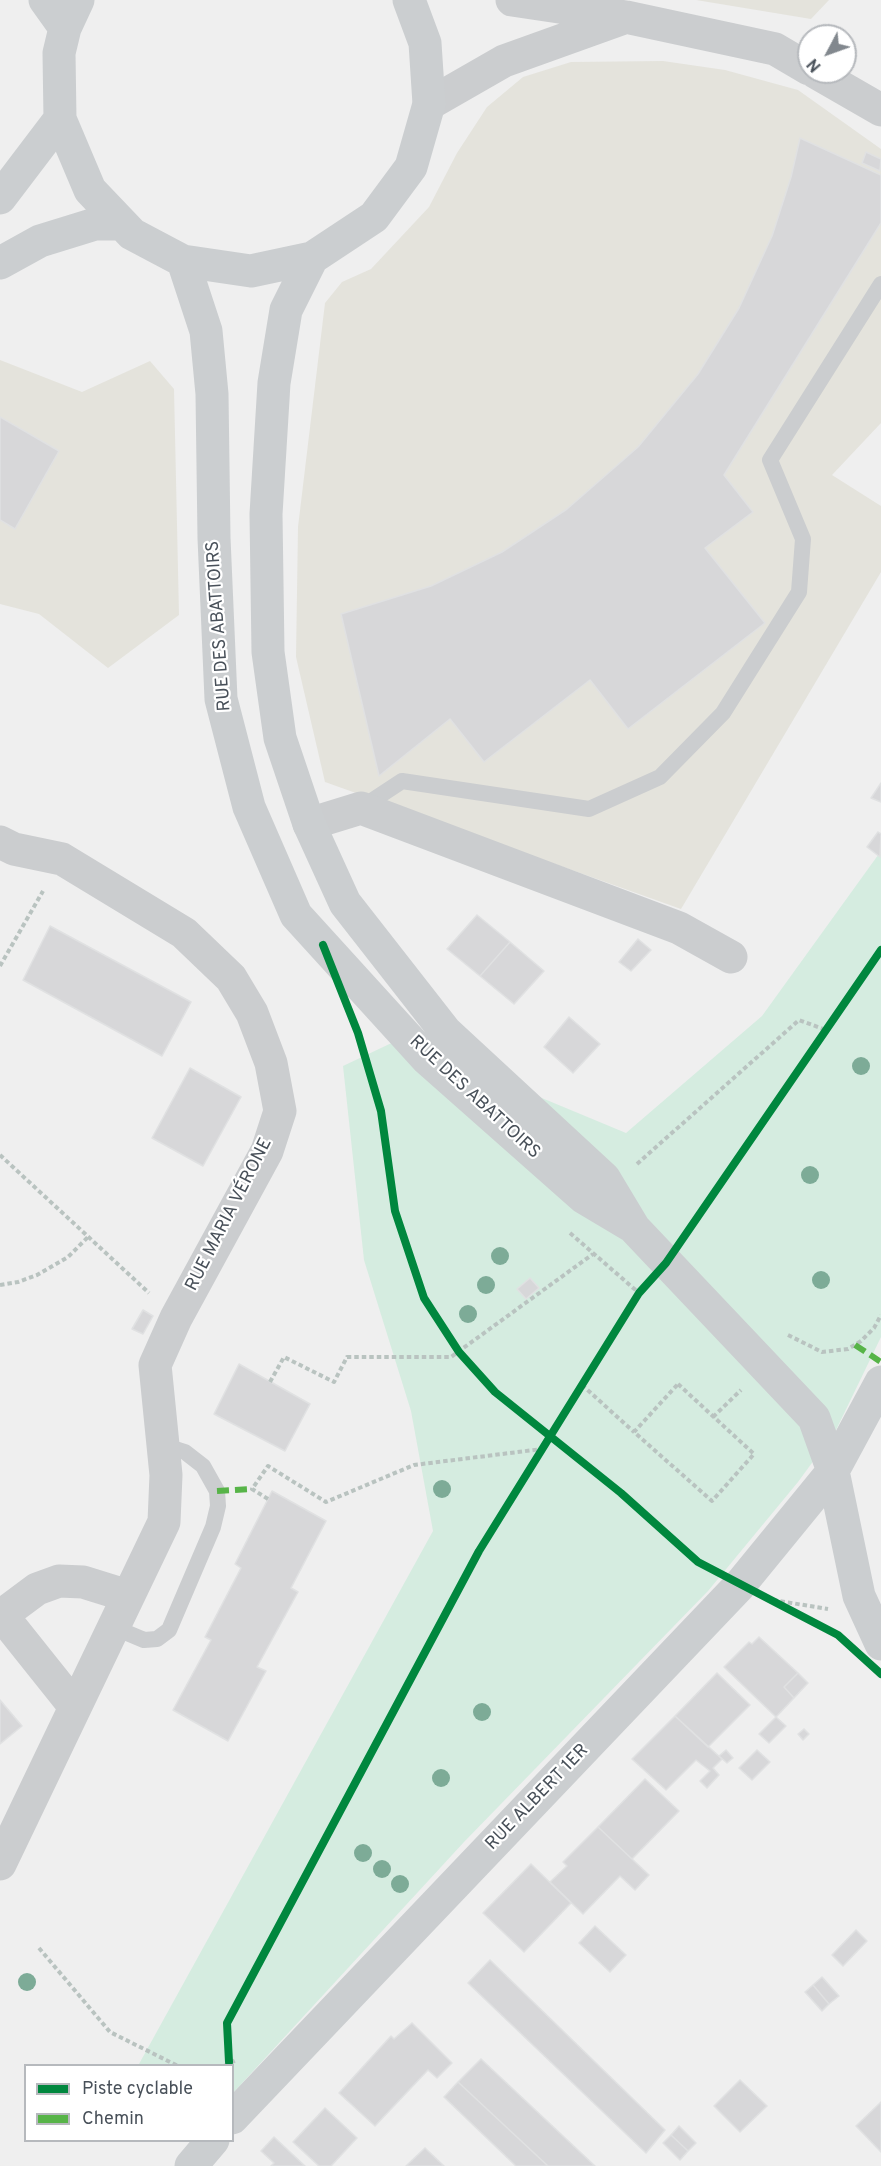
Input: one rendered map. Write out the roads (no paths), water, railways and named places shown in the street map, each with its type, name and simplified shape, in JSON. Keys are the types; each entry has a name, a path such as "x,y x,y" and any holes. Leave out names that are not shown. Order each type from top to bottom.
{"main road":[{"path":"45,0 72,14 59,53 60,119 90,190 132,234 183,261 251,271 312,258 374,217 411,167 429,104 425,43 409,0"},
{"path":"0,198 60,119"},
{"path":"0,263 40,241 95,224 120,224"},
{"path":"312,258 286,310 274,383 266,514 268,652 280,738 309,824 345,903 446,1030 604,1178 634,1228 814,1418 833,1471 859,1596 881,1644"},
{"name":"RUE DES ABATTOIRS","path":"183,261 206,331 213,394 214,538 221,699 249,807 296,915 427,1059 583,1197 634,1228"},
{"name":"RUE ALBERT 1ER","path":"234,2116 739,1586 833,1471 881,1382"},
{"path":"191,2166 211,2142"}],"street":[{"path":"512,0 626,17 775,49 797,62"},
{"path":"429,104 504,61 626,17"},
{"path":"836,84 881,110"},
{"path":"309,824 361,808 679,928 731,957"},
{"name":"RUE MARIA VÉRONE","path":"0,842 14,849 62,859 184,933 231,978 252,1013 272,1063 280,1111 267,1151 176,1318 155,1365 166,1475 164,1522 0,1864"},
{"path":"75,1707 1,1614 37,1589 59,1581 83,1582 128,1596"}],"lane":[{"path":"361,808 402,780 589,809 660,777 723,713 799,592 802,539 770,460 881,284"},
{"path":"113,1627 144,1640 157,1639 170,1630 213,1527 218,1506 217,1491 203,1466 185,1452 163,1445"}]}
